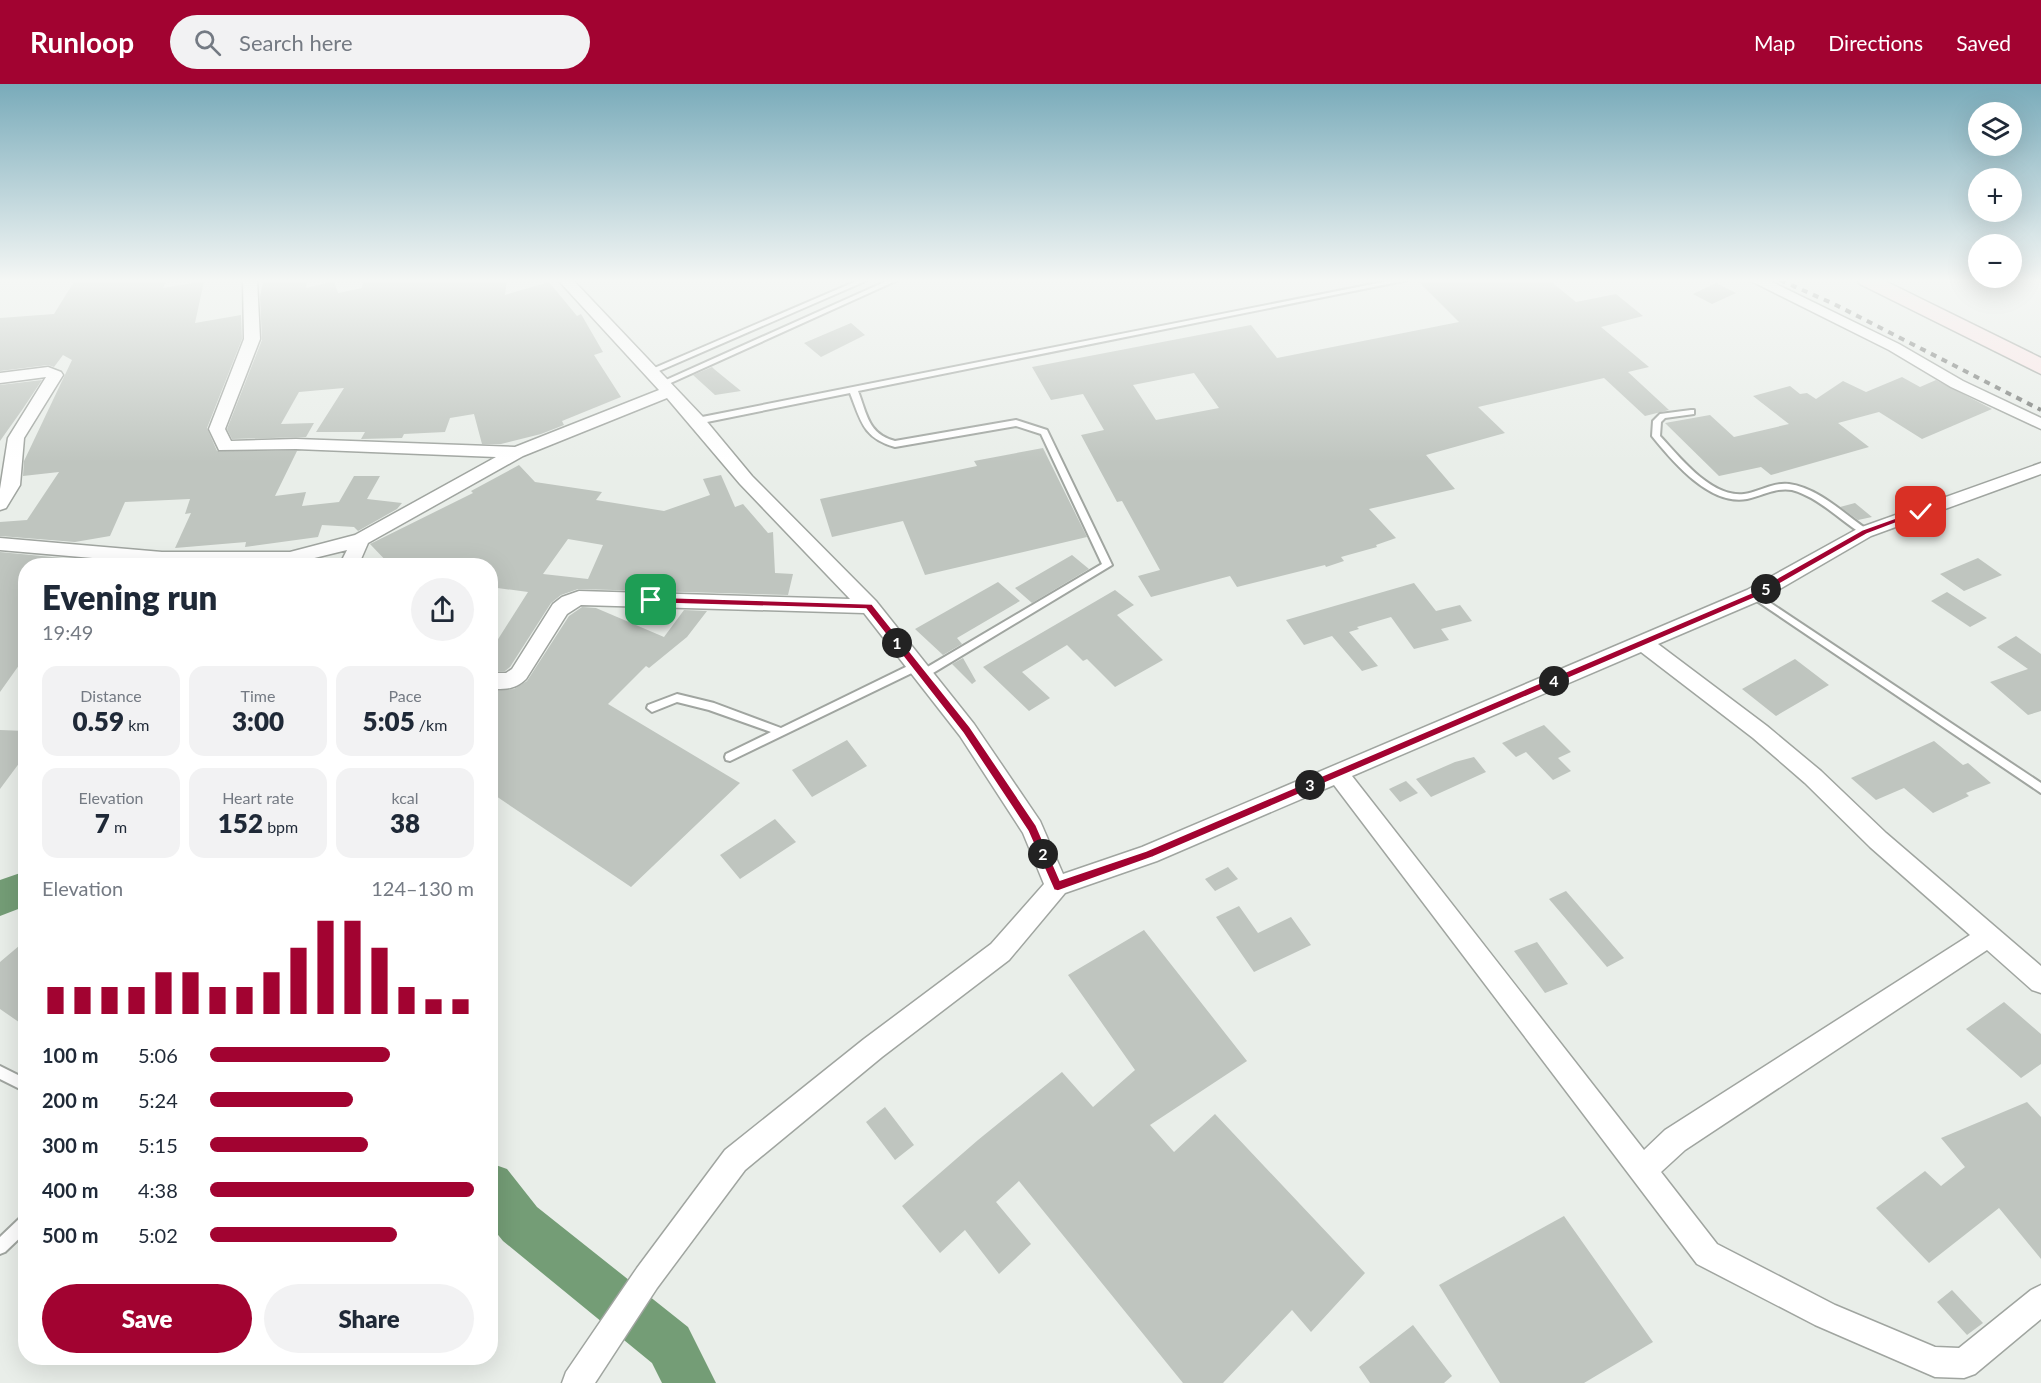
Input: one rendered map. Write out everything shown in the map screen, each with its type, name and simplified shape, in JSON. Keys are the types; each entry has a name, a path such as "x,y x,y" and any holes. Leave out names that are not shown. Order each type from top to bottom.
{"street":[{"path":"251,341 217,429 225,446 296,444 517,452"},
{"path":"621,341 697,421 746,480 869,606 967,730 1032,828 1058,886"},
{"path":"1883,341 1957,384 2041,424"},
{"path":"1988,341 2041,367"},
{"path":"0,378 48,372 55,375 16,438 11,485 0,504"},
{"path":"0,544 162,558 290,558 329,549 361,539 517,452 660,383"},
{"path":"577,1383 647,1278 735,1160 873,1048 1000,952 1058,886 1149,854 1754,595 1864,532 2041,468"},
{"path":"352,558 361,539"},
{"path":"498,681 511,681 519,674 560,609 568,602 579,598 869,606"},
{"path":"1641,642 1795,762 1878,840 2041,981"},
{"path":"1338,774 1707,1254 1825,1315 1935,1362 1964,1363 2041,1300"},
{"path":"1642,1170 1675,1140 1988,936"}],"lane":[{"path":"660,383 709,346 722,341"},
{"path":"660,383 760,341"},
{"path":"697,421 1107,341"},
{"path":"709,346 723,357"},
{"path":"729,757 920,671 1107,565 1044,432 1016,423 895,444 879,441 871,434 854,392"},
{"path":"1690,412 1664,416 1657,421 1655,430 1656,436 1697,478 1716,491 1740,497 1787,486 1804,491 1864,532"},
{"path":"1754,595 2041,789"},
{"path":"652,708 677,698 710,706 781,732"},
{"path":"0,1072 18,1082"},
{"path":"0,1248 18,1230"}],"building":[{"path":"0,341 241,341 207,428 217,451 297,451 275,496 306,492 302,506 339,502 354,476 380,476 367,499 402,503 397,509 358,531 354,527 322,525 318,537 245,547 246,542 175,548 191,513 185,514 190,499 125,502 110,536 75,542 0,536 0,522 27,520 59,472 23,476 24,461 72,360 63,355 54,367 48,365 0,371"},
{"path":"262,341 596,341 603,352 594,355 621,397 562,421 564,425 541,434 501,444 482,444 474,414 450,418 445,432 404,434 402,438 361,439 365,432 316,432 344,388 299,392 281,424 314,423 306,437 232,439 227,429"},
{"path":"810,341 854,341 821,357 804,343"},
{"path":"1170,341 1263,341 1277,358 1365,341 1617,341 1649,367 1628,372 1669,410 1645,416 1604,378 1478,407 1505,433 1426,455 1455,489 1369,509 1396,538 1376,545 1377,547 1341,557 1344,561 1326,567 1325,565 1237,587 1230,576 1151,597 1138,576 1160,570 1122,501 1117,502 1081,435 1104,430 1083,394 1051,400 1032,367","holes":["1194,373 1219,408 1156,420 1133,385"]},
{"path":"712,367 741,391 715,395 693,375"},
{"path":"1902,377 1920,387 1936,380 1992,409 1922,439 1879,412 1838,423 1869,447 1771,475 1761,467 1719,476 1665,423 1710,415 1734,437 1789,424 1753,396 1790,386 1800,394 1807,393 1816,399 1843,381 1866,392"},
{"path":"42,380 22,410 0,441 0,385"},
{"path":"1043,448 1087,537 925,575 903,521 832,537 820,499 977,466 974,461"},
{"path":"519,465 535,482 602,492 596,500 664,511 710,495 703,479 721,475 735,507 743,504 768,533 773,532 775,573 793,574 788,595 578,589 561,595 551,603 510,667 505,671 498,671 498,639 528,592 498,588 498,558 383,558 370,544 473,493 471,491","holes":["568,539 603,545 588,579 543,574"]},
{"path":"1855,503 1872,517 1858,520 1840,507"},
{"path":"0,552 62,558 18,558 18,667 0,692"},
{"path":"1072,555 1089,569 1032,603 1015,588"},
{"path":"1978,558 2002,575 1964,591 1940,574"},
{"path":"998,582 1020,601 957,638 962,644 943,655 915,629"},
{"path":"1414,583 1436,611 1460,605 1472,621 1441,629 1449,640 1414,649 1391,617 1357,627 1359,629 1349,632 1378,666 1362,671 1332,636 1304,645 1286,620"},
{"path":"1115,590 1134,605 1117,615 1163,660 1115,687 1087,659 1083,661 1067,645 1022,672 1050,698 1029,711 983,667"},
{"path":"1947,592 1987,618 1970,627 1931,601"},
{"path":"582,607 596,608 664,637 684,610 707,611 687,637 649,668 646,666 608,704 740,783 631,887 498,797 498,690 514,689 527,681 569,616"},
{"path":"2016,636 2041,654 2041,711 2028,715 1990,682 2028,669 1997,647"},
{"path":"963,658 976,681 972,684 952,664"},
{"path":"1795,659 1829,685 1776,716 1742,689"},
{"path":"1544,725 1571,752 1558,758 1571,771 1553,780 1526,752 1516,757 1502,743"},
{"path":"0,730 18,731 18,765 0,789"},
{"path":"847,740 867,766 812,797 792,770"},
{"path":"1934,741 1963,765 1968,763 1991,783 1966,793 1969,796 1933,813 1904,788 1876,800 1851,778"},
{"path":"1474,757 1486,772 1431,797 1416,779 1455,762"},
{"path":"1406,781 1418,793 1400,802 1389,789"},
{"path":"775,819 796,842 740,879 720,855"},
{"path":"1228,867 1238,879 1215,891 1205,879"},
{"path":"1566,891 1624,958 1607,967 1549,899"},
{"path":"1239,906 1258,933 1291,917 1311,945 1254,972 1216,917"},
{"path":"1144,930 1247,1061 1150,1125 1174,1152 1215,1114 1365,1273 1311,1332 1292,1310 1223,1383 1183,1383 1019,1181 996,1202 1031,1244 999,1274 965,1230 940,1253 902,1206 978,1140 1062,1072 1093,1107 1135,1070 1068,975"},
{"path":"1537,942 1568,984 1545,993 1514,951"},
{"path":"18,947 18,1021 0,1009 0,962"},
{"path":"2004,1002 2041,1034 2041,1064 2021,1078 1966,1029"},
{"path":"2027,1102 2041,1117 2041,1259 1999,1208 1929,1263 1876,1208 1925,1171 1941,1186 1965,1167 1941,1138"},
{"path":"885,1107 914,1145 895,1160 866,1122"},
{"path":"1564,1216 1653,1342 1584,1383 1500,1383 1439,1285"},
{"path":"1952,1290 1983,1323 1967,1335 1937,1302"},
{"path":"1413,1325 1452,1376 1444,1383 1370,1383 1359,1367"}],"waterway":[{"path":"0,898 18,891"},
{"path":"498,1196 520,1224 670,1345 690,1383"}],"railway":[{"path":"1906,341 2041,410"}],"route":[{"path":"651,600 869,606 967,730 1032,828 1058,886 1149,854 1754,595 1864,532 1921,512"}]}
